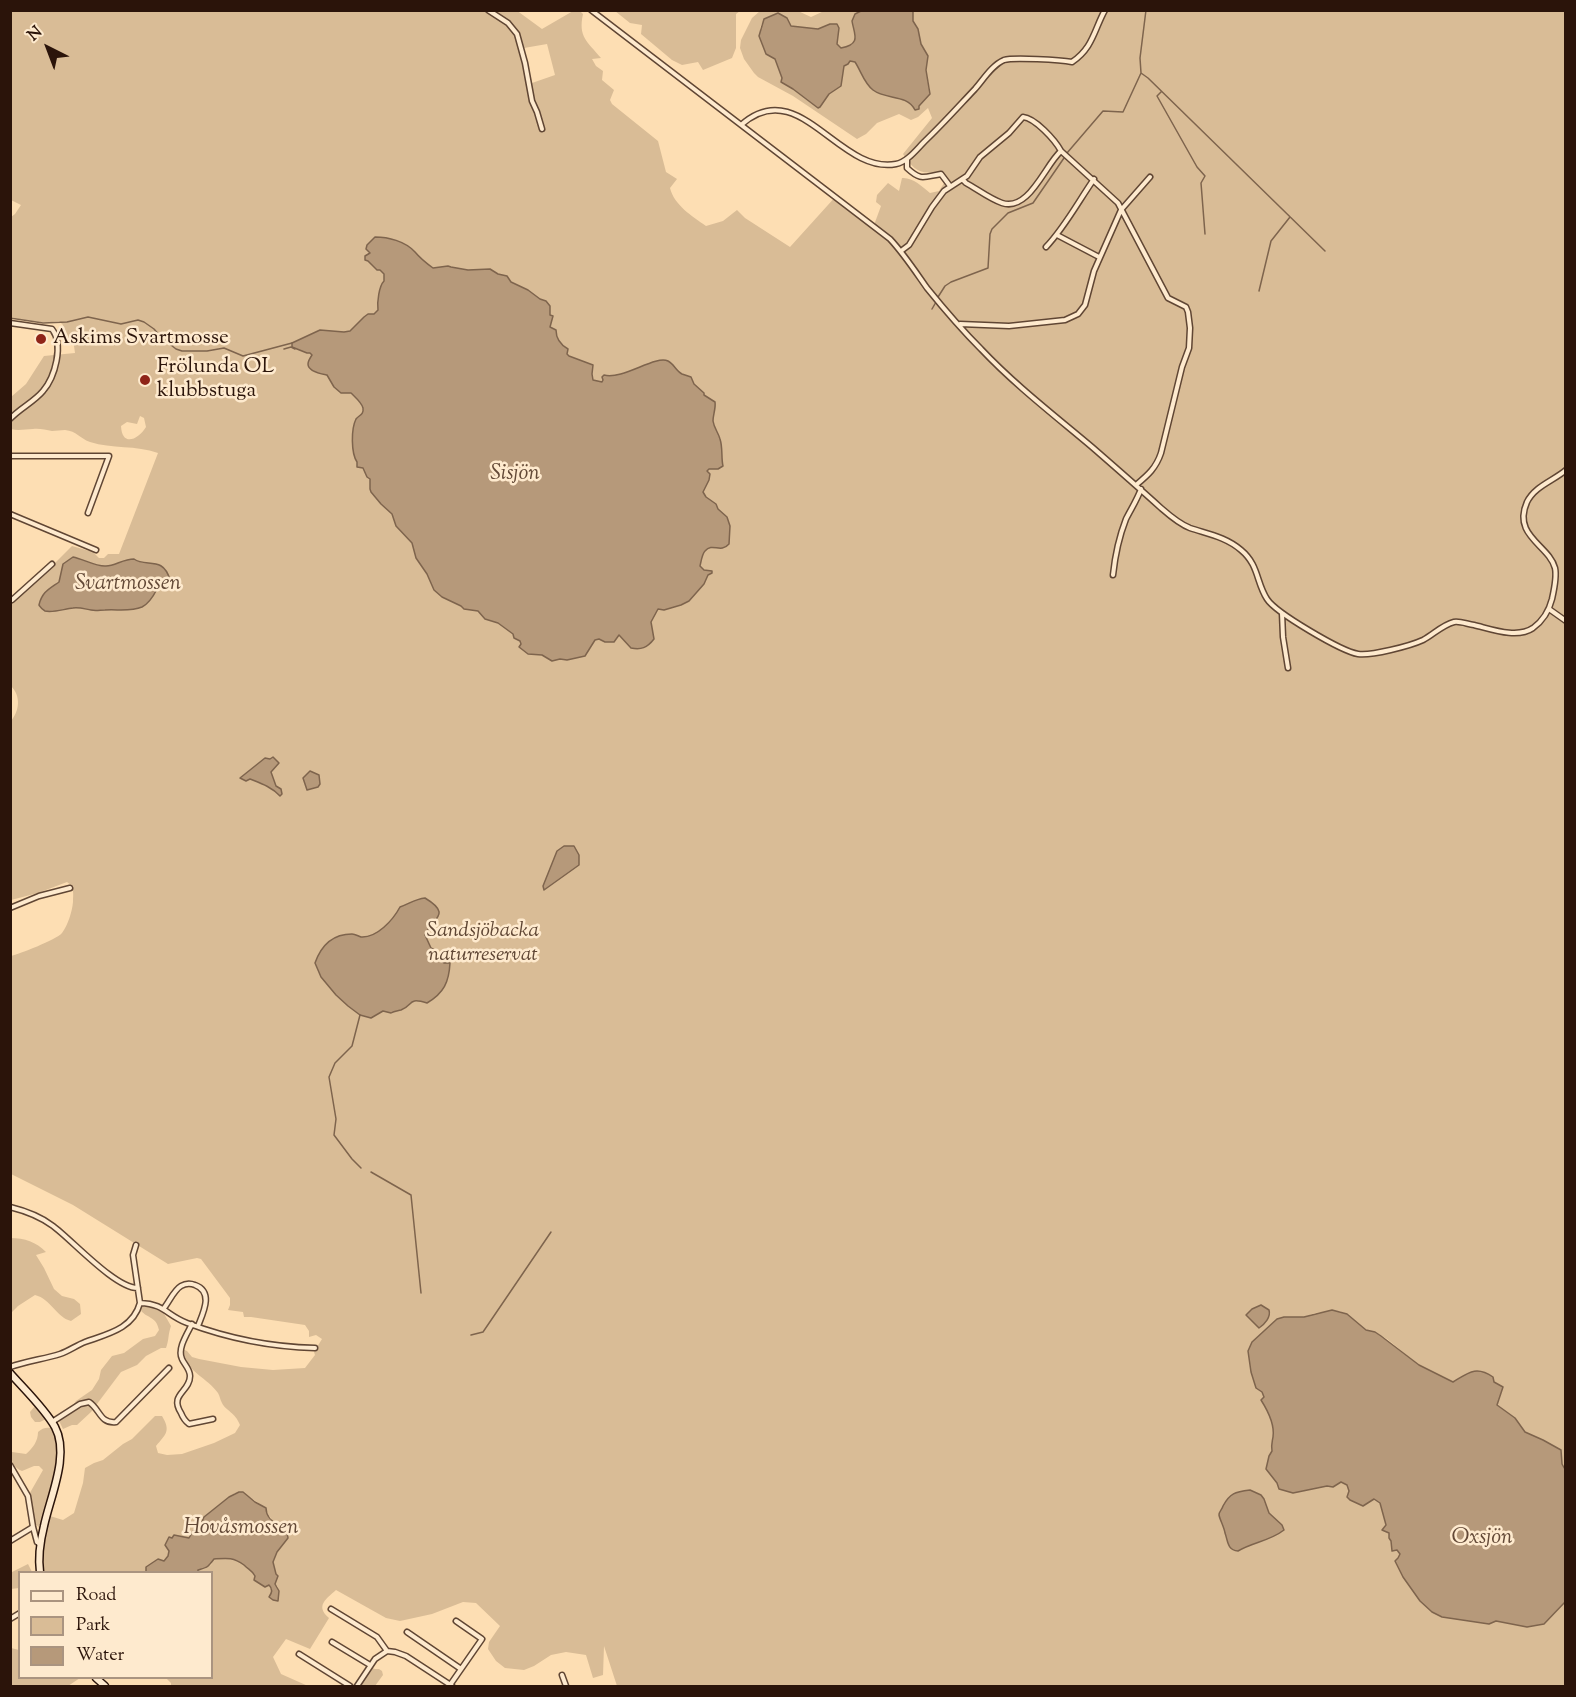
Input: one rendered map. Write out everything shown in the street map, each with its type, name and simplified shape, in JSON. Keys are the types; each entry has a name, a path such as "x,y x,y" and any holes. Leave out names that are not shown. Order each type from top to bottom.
{"street":[{"path":"488,10 508,23 517,34 532,101 542,129"},
{"path":"591,10 884,234 901,251 926,286 981,349 1023,391 1183,525 1222,538 1241,550 1253,564 1267,598 1294,621 1345,650 1367,654 1416,642 1454,622 1492,630 1522,633 1536,625 1549,609 1555,568 1548,556 1533,540 1526,526 1525,508 1532,494 1566,470"},
{"path":"741,125 760,113 782,109 805,121 863,159 891,165 899,164 945,121 1004,60 1072,62 1093,40 1105,10"},
{"path":"901,251 909,244 932,207 950,186 963,180 980,157 1009,133 1023,117 1029,118 1052,138 1061,151 1094,179 1118,203 1168,298 1186,307 1188,312 1189,348 1182,367 1161,453 1157,465 1136,485"},
{"path":"963,180 999,202 1011,204 1027,196 1061,151"},
{"path":"907,158 907,168 919,177 940,174 950,186"},
{"path":"959,324 1009,327 1072,318 1085,305 1099,257 1121,210 1150,177"},
{"path":"1046,247 1058,235 1094,179"},
{"path":"1058,235 1099,257"},
{"path":"10,323 50,328 54,331 57,355 49,383 40,395 10,419"},
{"path":"10,456 109,456 87,513"},
{"path":"1113,575 1122,532 1141,489"},
{"path":"10,514 96,550"},
{"path":"10,598 12,600 52,564"},
{"path":"1549,609 1566,621"},
{"path":"1282,612 1288,668"},
{"path":"10,908 32,898 70,888"},
{"path":"10,1207 38,1216 118,1281 130,1288 138,1288"},
{"path":"10,1367 63,1353 77,1345 114,1332 132,1318 140,1303 133,1255 136,1245"},
{"path":"164,1308 182,1285 197,1286 206,1298 198,1326"},
{"path":"140,1303 164,1308 173,1316 192,1324 235,1337 293,1347 315,1347"},
{"path":"192,1324 180,1351 190,1373 189,1379 176,1405 184,1420 189,1424 213,1419"},
{"path":"52,1422 80,1404 89,1402 104,1420 109,1423 116,1422 169,1368"},
{"path":"10,1373 52,1422 60,1440 60,1459 40,1544 40,1571"},
{"path":"10,1465 27,1493 33,1527 37,1542 40,1544"},
{"path":"10,1541 33,1527"},
{"path":"331,1609 377,1637 387,1652"},
{"path":"357,1686 378,1656 394,1652 406,1656 451,1686 482,1639 456,1621"},
{"path":"407,1632 461,1669"},
{"path":"332,1642 370,1665"},
{"path":"299,1654 350,1686"},
{"path":"562,1675 566,1686"}],"green space":[{"name":"Sandsjöbacka naturreservat","path":"516,10 542,29 573,11 580,11 583,14 583,34 601,58 592,59 603,71 602,80 614,90 610,100 612,104 658,141 666,172 677,179 670,188 679,205 706,226 723,221 737,210 745,218 790,247 837,195 874,225 881,206 876,202 877,195 888,183 899,191 902,178 909,179 917,182 930,193 939,191 946,180 939,171 927,173 918,170 903,154 932,118 928,108 911,120 899,114 877,123 857,139 793,96 758,77 744,59 740,48 741,40 752,18 760,11 798,11 811,17 824,11 861,11 855,14 852,21 854,41 842,48 837,44 839,28 830,24 818,29 791,26 787,18 778,13 767,18 761,25 760,34 767,54 775,59 782,78 781,82 818,108 830,93 841,86 844,66 850,61 855,62 865,81 873,90 901,99 915,110 930,91 926,70 928,56 913,21 913,11 1565,11 1565,1471 1560,1450 1525,1432 1515,1418 1496,1405 1500,1398 1474,1371 1452,1382 1419,1365 1387,1339 1366,1330 1347,1314 1339,1311 1296,1317 1565,1545 1565,1686 617,1686 604,1646 603,1675 593,1678 586,1655 566,1652 551,1655 524,1670 505,1668 496,1661 488,1649 489,1642 500,1626 476,1603 463,1602 432,1614 400,1621 386,1618 336,1590 322,1606 329,1618 310,1649 286,1639 273,1657 281,1674 308,1686 171,1686 167,1679 213,1679 213,1571 198,1570 211,1565 213,1559 237,1559 252,1570 255,1576 269,1585 279,1597 273,1562 277,1552 288,1538 283,1533 283,1527 273,1521 265,1509 253,1499 235,1493 204,1517 200,1526 189,1538 174,1535 165,1545 169,1551 168,1556 164,1561 158,1559 146,1571 43,1571 46,1533 31,1523 27,1498 43,1470 39,1466 34,1466 19,1470 12,1461 12,1452 26,1454 35,1444 38,1432 44,1428 52,1428 58,1448 56,1470 44,1512 63,1520 74,1513 85,1468 103,1460 132,1439 155,1416 162,1416 167,1429 156,1446 158,1453 167,1455 182,1454 235,1433 240,1425 238,1421 221,1402 214,1388 184,1360 181,1354 182,1349 192,1357 241,1367 273,1370 305,1368 315,1355 314,1352 322,1339 316,1335 309,1337 309,1331 305,1325 244,1317 243,1312 228,1310 230,1298 201,1259 168,1264 73,1205 11,1174 11,956 45,943 62,933 71,914 73,893 67,882 11,900 10,722 16,713 18,699 11,686 11,603 72,546 93,552 99,558 104,558 108,554 119,554 158,453 98,444 65,430 11,429 11,397 26,384 44,356 75,353 73,339 64,337 63,325 59,321 35,322 11,317 11,217 21,205 11,200 11,11","holes":["547,44 555,75 532,83 524,48","140,416 144,418 146,427 143,432 135,438 124,437 121,426 127,422 137,424"]},
{"path":"615,11 740,11 736,14 736,48 732,58 703,70 698,62 682,65 672,60 641,34 642,25 630,23"},
{"path":"10,1238 30,1241 46,1252 36,1255 54,1289 62,1296 74,1299 80,1304 81,1314 71,1321 66,1319 45,1300 35,1295 12,1312 10,1310"},
{"path":"142,1306 154,1307 163,1312 171,1326 166,1348 161,1348 146,1356 137,1365 121,1372 91,1412 77,1425 63,1429 58,1419 68,1414 76,1401 92,1390 99,1379 101,1370 112,1356 124,1353 143,1339 155,1336 159,1330 156,1322 140,1309"},
{"path":"35,1406 46,1419 35,1422 30,1412"},
{"path":"28,1564 32,1571 18,1571 18,1588 11,1589 11,1570 12,1572"},
{"path":"11,1648 18,1650 18,1679 78,1679 68,1686 12,1686"},
{"path":"370,1667 379,1669 383,1675 375,1686 362,1686 362,1682"}],"water":[{"path":"861,11 913,11 913,21 928,56 926,70 930,94 919,109 915,110 902,99 873,90 855,62 850,61 844,66 841,86 829,94 818,108 781,82 782,78 775,59 766,54 759,36 764,19 778,13 787,18 791,26 818,29 837,24 839,28 837,44 841,48 854,41 852,21 855,14"},
{"name":"Sisjön","path":"375,237 401,242 433,268 448,266 468,270 490,269 507,276 511,282 546,301 550,306 550,315 553,316 550,327 556,330 559,341 568,349 569,356 593,365 593,380 602,382 604,375 620,374 655,361 668,361 680,373 691,377 704,395 715,402 713,421 721,442 723,466 707,471 710,474 709,480 703,492 727,517 730,526 729,544 723,548 711,548 704,552 700,566 712,573 708,575 704,584 689,601 664,610 658,609 651,622 654,639 646,646 631,648 619,635 614,642 595,640 585,656 552,661 542,655 528,654 519,647 520,641 498,623 485,619 478,611 464,609 434,590 416,558 412,543 396,526 392,514 371,492 370,479 363,468 357,467 353,435 354,423 363,412 361,404 351,393 341,393 334,387 327,375 310,369 308,364 312,355 310,353 292,347 292,343 320,330 350,331 368,314 374,314 378,310 384,274 365,260 365,256 370,253 366,249 367,245"},
{"name":"Svartmossen","path":"73,557 102,566 134,559 159,565 167,572 170,580 176,581 179,585 157,589 146,604 133,609 75,608 45,611 39,605 42,597 46,591 59,582 63,564"},
{"path":"273,757 279,763 271,772 276,786 281,789 280,796 262,784 240,778 265,758"},
{"path":"310,771 319,775 320,784 318,787 307,790 303,778"},
{"path":"564,846 574,846 579,855 579,865 544,890 543,886 557,851"},
{"path":"425,898 438,909 439,913 425,935 431,948 438,952 440,959 444,963 450,963 444,986 438,995 427,1003 413,1001 401,1010 391,1013 383,1011 371,1018 360,1015 336,995 321,977 315,963 324,946 339,936 353,934 367,937 373,935 389,922 400,907"},
{"path":"1261,1305 1269,1310 1269,1315 1259,1328 1246,1315"},
{"name":"Oxsjön","path":"1332,1310 1347,1314 1366,1330 1375,1332 1419,1365 1453,1382 1468,1373 1482,1371 1487,1373 1493,1377 1494,1382 1503,1387 1497,1405 1515,1418 1525,1432 1561,1450 1562,1464 1566,1471 1565,1602 1544,1624 1527,1627 1496,1621 1489,1624 1442,1617 1432,1612 1420,1601 1395,1561 1400,1554 1397,1550 1392,1551 1389,1533 1382,1530 1386,1525 1380,1503 1374,1499 1363,1506 1350,1500 1347,1497 1349,1491 1347,1485 1341,1482 1333,1487 1327,1486 1293,1493 1279,1489 1266,1469 1272,1451 1273,1427 1261,1400 1264,1397 1262,1392 1256,1388 1248,1351 1252,1342 1277,1319 1304,1317"},
{"path":"1250,1490 1261,1495 1269,1513 1282,1525 1284,1530 1238,1551 1229,1545 1219,1514 1231,1496"},
{"name":"Hovåsmossen","path":"243,1492 266,1508 268,1516 274,1522 279,1525 285,1524 283,1533 287,1533 288,1538 277,1552 273,1562 278,1576 275,1584 279,1591 278,1601 269,1597 272,1591 269,1585 265,1587 254,1580 255,1576 252,1571 233,1559 214,1559 206,1568 198,1571 146,1571 146,1567 158,1559 164,1561 168,1556 169,1551 165,1545 169,1537 172,1538 174,1535 189,1538 200,1526 204,1517 229,1497"}],"waterway":[{"path":"1146,10 1140,58 1141,73 1325,251"},
{"path":"1067,153 1103,111 1123,112 1141,73"},
{"path":"1161,92 1157,96 1197,167 1205,176 1201,183 1205,234"},
{"path":"938,297 945,286 951,282 988,268 992,229 1008,213 1033,203 1064,158"},
{"path":"1259,291 1271,241 1290,217"},
{"path":"932,309 936,302"},
{"path":"10,318 43,323 67,322 88,317 121,324 138,320 154,329 162,338 182,351 224,348 243,356 292,343"},
{"path":"284,349 291,347 295,349"},
{"path":"360,1015 352,1046 335,1063 329,1077 336,1119 334,1135 361,1168"},
{"path":"371,1172 411,1195 421,1293"},
{"path":"471,1335 483,1332 551,1232"}],"place":[{"name":"Askims Svartmosse","path":"41,339"},
{"name":"Frölunda OL klubbstuga","path":"145,380"}]}
